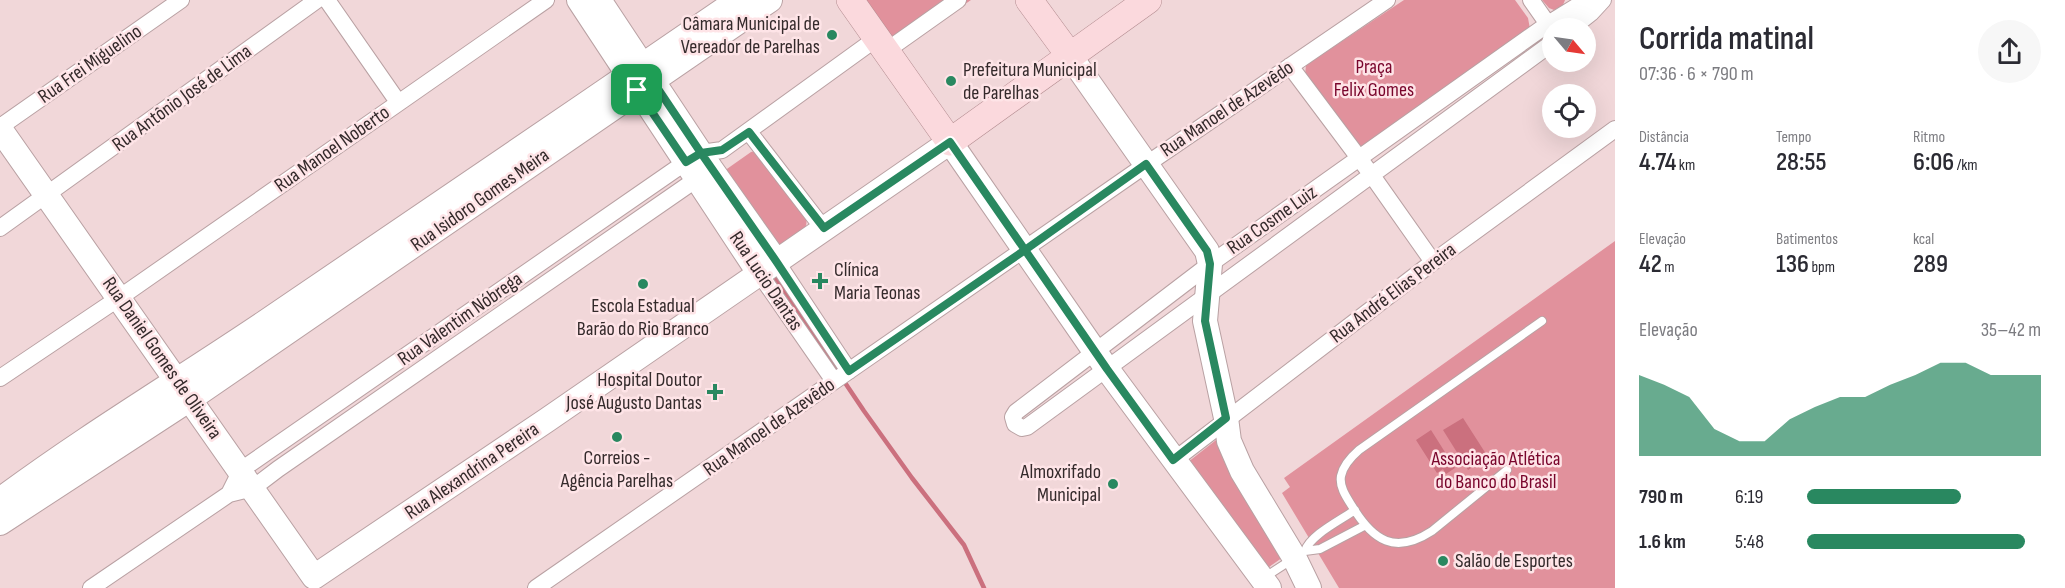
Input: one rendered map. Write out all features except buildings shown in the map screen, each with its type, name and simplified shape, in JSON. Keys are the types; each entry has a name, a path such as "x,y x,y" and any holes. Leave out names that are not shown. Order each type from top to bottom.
{"main road":[{"path":"850,0 950,142 1148,0"},
{"path":"1029,0 1070,56"}],"street":[{"name":"Rua Frei Miguelino","path":"0,128 181,0"},
{"name":"Rua Antônio José de Lima","path":"0,228 317,0"},
{"path":"327,0 398,102"},
{"name":"Rua Manoel Noberto","path":"0,378 119,298 546,0"},
{"name":"Rua Lucio Dantas","path":"579,0 704,163 834,381"},
{"name":"Rua Lucio Dantas","path":"600,0 640,78"},
{"name":"Rua Isidoro Gomes Meira","path":"640,78 738,0"},
{"name":"Rua Isidoro Gomes Meira","path":"184,390 640,78 770,0"},
{"name":"Rua Valentim Nóbrega","path":"91,588 749,132 881,45 958,0"},
{"name":"Rua Manoel de Azevêdo","path":"536,588 1146,164 1387,0"},
{"path":"1531,0 1544,18"},
{"name":"Rua Cosme Luiz","path":"1564,18 1586,4 1603,0"},
{"name":"Rua Cosme Luiz","path":"1578,18 1586,4"},
{"name":"Rua Cosme Luiz","path":"1542,32 1358,158 1210,264 1101,360 1027,427 1022,428 1015,424 1013,417 1016,412 1101,360 1206,296 1542,50"},
{"path":"1070,56 1207,251 1210,264 1205,321 1229,441 1238,463 1299,554 1309,588"},
{"path":"1290,66 1433,262"},
{"name":"Rua Daniel Gomes de Oliveira","path":"0,128 319,582"},
{"name":"Rua André Elias Pereira","path":"1173,460 1433,262 1615,129"},
{"path":"749,132 824,228"},
{"path":"950,142 1101,360 1266,583"},
{"name":"Rua Alexandrina Pereira","path":"319,582 538,427 950,142"},
{"name":"Rua Lucio Dantas","path":"768,267 849,371"},
{"path":"0,500 41,470 184,390"},
{"path":"0,523 184,390"}],"lane":[{"path":"1507,470 1456,513 1421,538 1399,544 1388,542 1364,526 1342,489 1340,479 1351,457 1542,321"},
{"path":"1266,583 1299,554 1313,538 1354,510"},
{"path":"1299,554 1320,549 1364,526"}],"green space":[{"path":"862,0 971,0 892,54"},
{"name":"Praça Felix Gomes","path":"1404,0 1515,0 1528,18 1530,29 1359,149 1305,75 1306,65"},
{"path":"1542,0 1565,0 1563,5 1554,10"},
{"path":"755,151 806,218 802,232 778,247 724,171"},
{"name":"Associação Atlética do Banco do Brasil","path":"1615,241 1615,588 1339,588 1282,493 1290,487 1284,478"},
{"path":"1225,433 1289,553 1262,572 1183,466"}],"shaded area":[{"path":"1463,418 1488,457 1468,470 1443,430"},
{"path":"1431,430 1455,468 1446,474 1443,469 1437,473 1416,440"}],"waterway":[{"path":"772,274 864,411 964,545 984,588"}],"place":[{"name":"Câmara Municipal de Vereador de Parelhas","path":"832,35"},
{"name":"Prefeitura Municipal de Parelhas","path":"951,81"},
{"name":"Clínica Maria Teonas","path":"820,281"},
{"name":"Escola Estadual Barão do Rio Branco","path":"643,284"},
{"name":"Hospital Doutor José Augusto Dantas","path":"715,392"},
{"name":"Correios - Agência Parelhas","path":"617,437"},
{"name":"Almoxrifado Municipal","path":"1113,484"},
{"name":"Salão de Esportes","path":"1443,561"}],"route":[{"path":"637,90 652,80 701,153 722,150 749,132 824,228 950,142 1025,250 1146,164 1207,251 1210,278 1206,296 1205,321 1226,418 1173,460 1025,250 849,371 701,153 686,162 637,90"}]}
